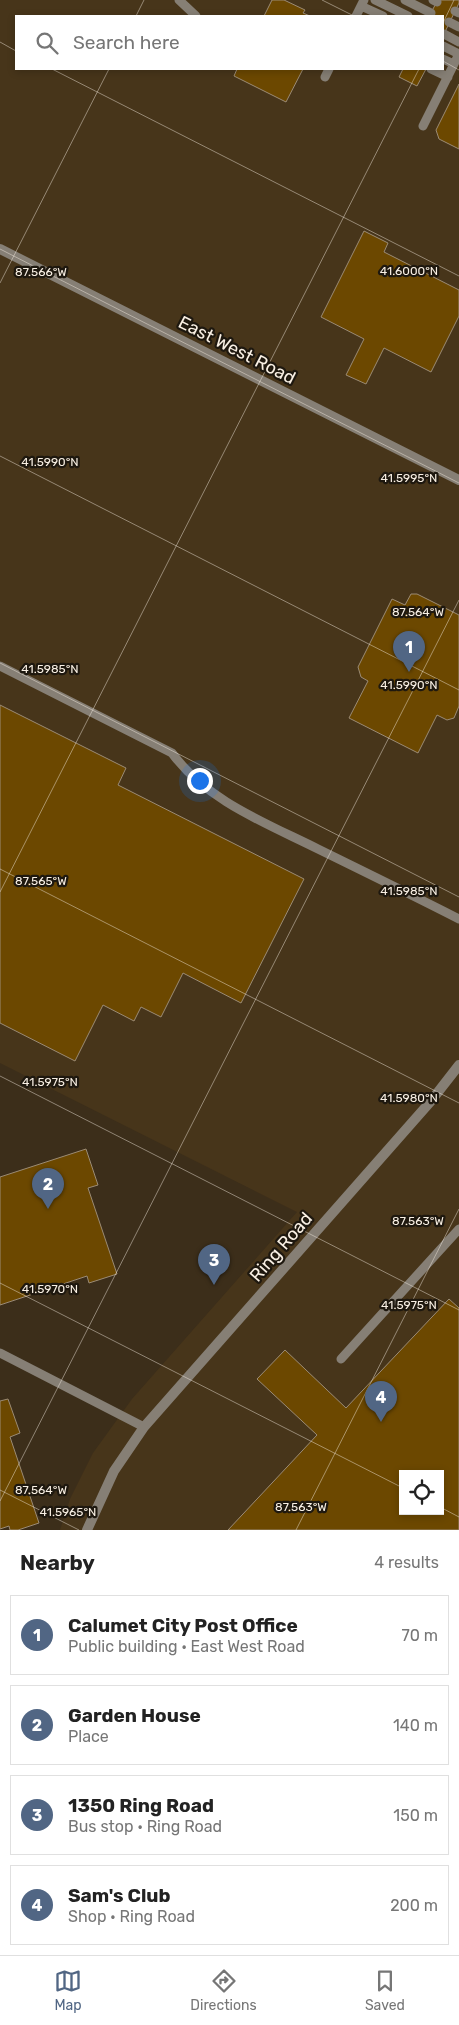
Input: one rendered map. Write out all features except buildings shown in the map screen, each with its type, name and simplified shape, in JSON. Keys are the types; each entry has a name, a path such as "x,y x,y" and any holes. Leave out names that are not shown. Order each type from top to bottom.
{"street":[{"name":"East West Road","path":"0,249 459,480"},
{"name":"Ring Road","path":"87,1530 114,1471 144,1427 424,1108 459,1065"}],"lane":[{"path":"179,0 195,15"},
{"path":"375,0 406,15"},
{"path":"405,0 431,13"},
{"path":"356,15 362,3 381,15"},
{"path":"449,22 459,27"},
{"path":"444,34 459,42"},
{"path":"423,126 459,54 444,46"},
{"path":"444,59 454,64"},
{"path":"433,70 448,77"},
{"path":"0,666 172,753 184,770 207,790 243,812 459,919"},
{"path":"341,1359 459,1229"},
{"path":"0,1353 144,1427"}],"shaded area":[{"path":"0,0 459,0 459,1530 60,1530 70,1499 93,1453 132,1399 297,1212 0,1063"}],"place":[{"name":"Calumet City Post Office","path":"409,672"},
{"name":"Garden House","path":"48,1209"},
{"name":"1350 Ring Road","path":"214,1285"},
{"name":"Sam's Club","path":"381,1422"}]}
